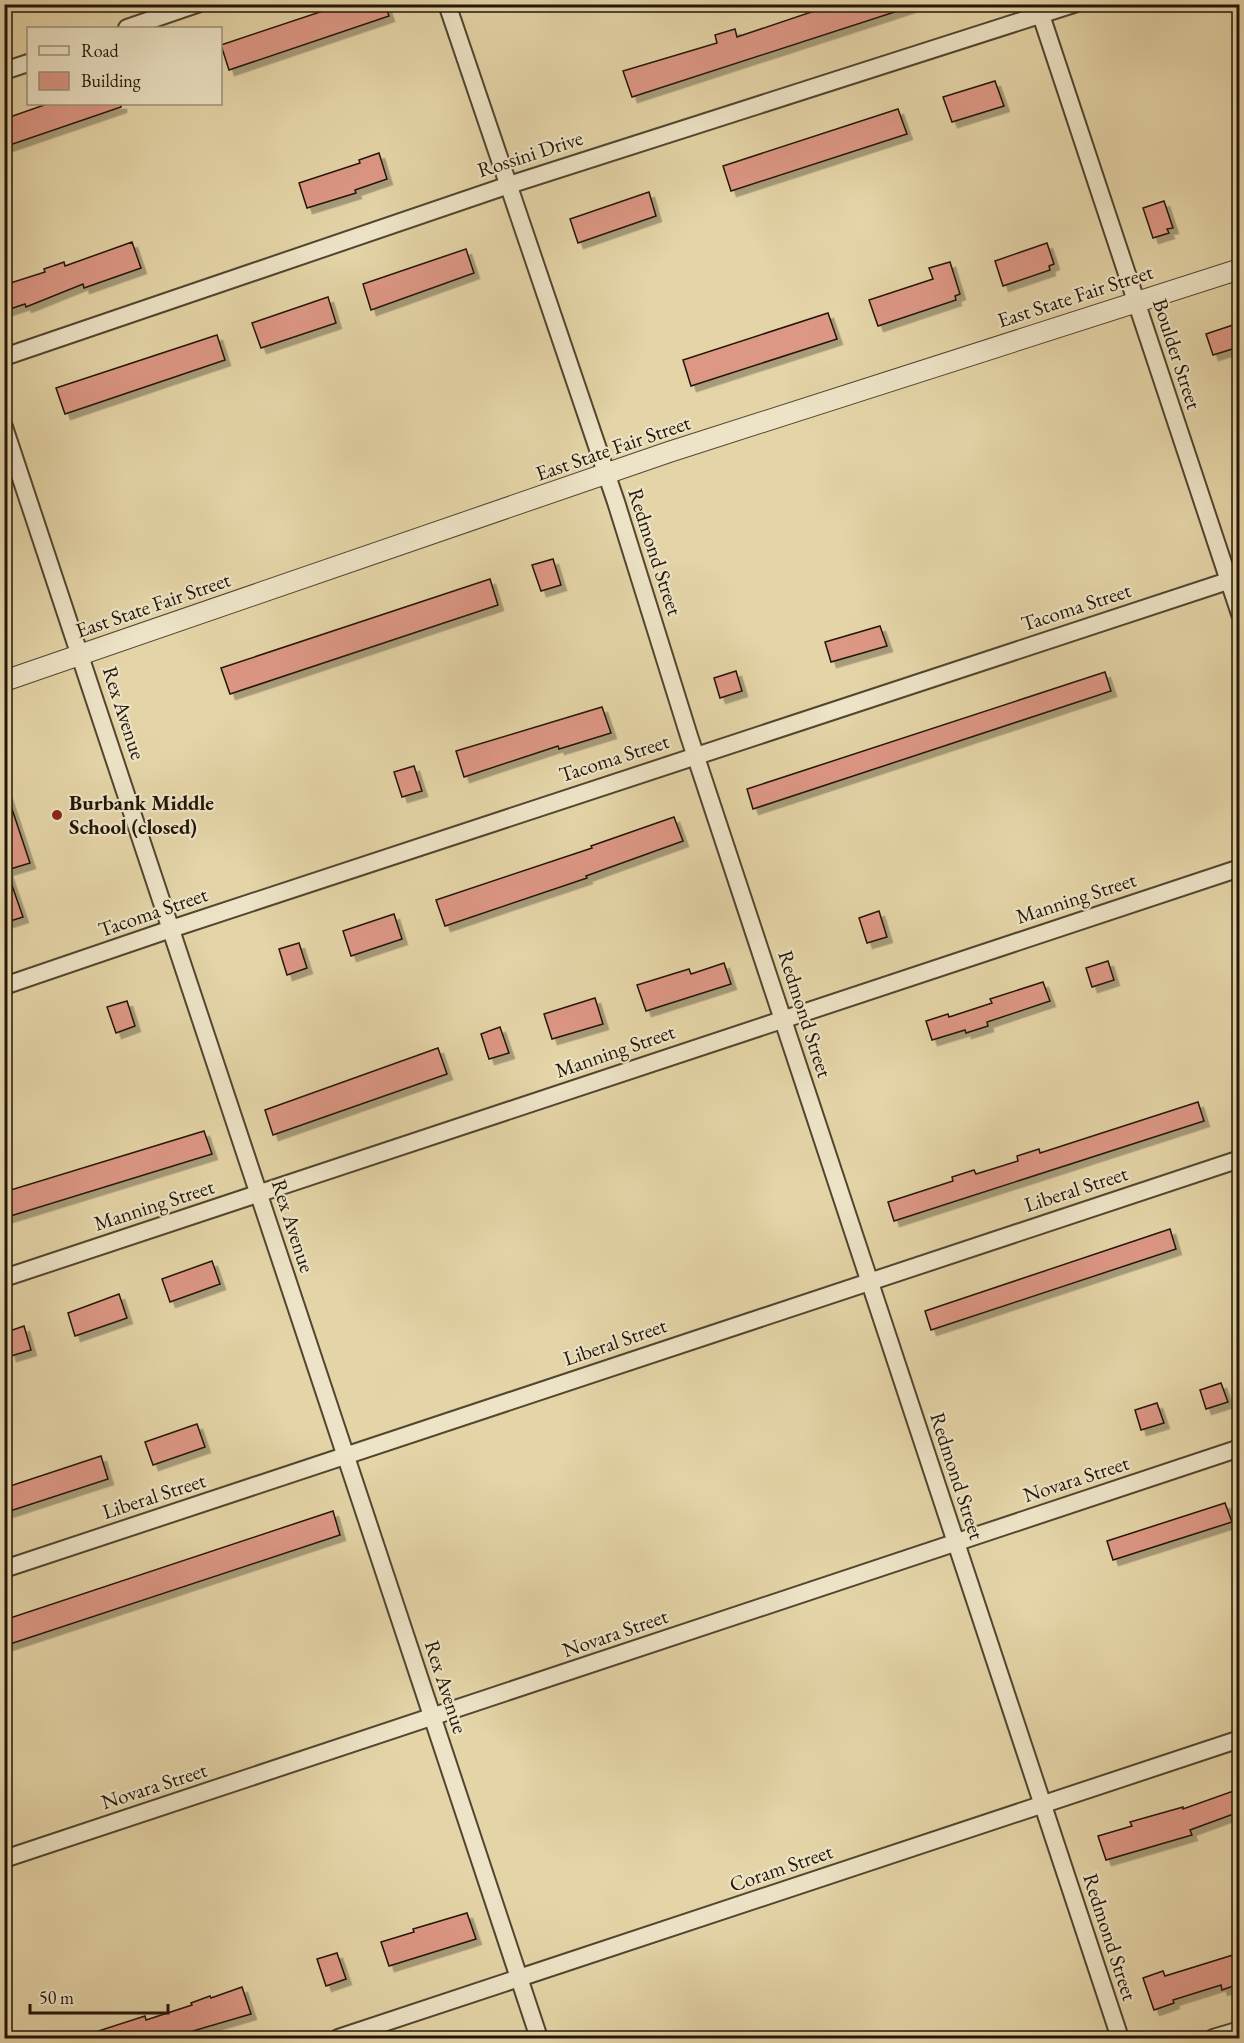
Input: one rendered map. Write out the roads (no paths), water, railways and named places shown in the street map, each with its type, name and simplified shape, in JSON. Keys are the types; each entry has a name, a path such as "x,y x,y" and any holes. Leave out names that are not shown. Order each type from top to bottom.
{"street":[{"path":"130,27 196,4"},
{"name":"Redmond Street","path":"447,4 607,476 696,755 1120,2038"},
{"name":"Rossini Drive","path":"4,357 508,185 1039,10 1074,4"},
{"name":"Boulder Street","path":"1039,10 1136,302 1234,579 1239,614"},
{"path":"4,71 27,63"},
{"name":"East State Fair Street","path":"4,681 607,476 669,452 1239,269"},
{"name":"Rex Avenue","path":"4,427 82,655 539,2038"},
{"name":"Tacoma Street","path":"4,986 696,755 1234,579"},
{"name":"Manning Street","path":"4,1278 1239,868"},
{"name":"Liberal Street","path":"4,1569 1239,1159"},
{"name":"Novara Street","path":"4,1859 414,1724 432,1716 455,1711 1239,1448"},
{"name":"Coram Street","path":"338,2038 501,1986 518,1977 542,1972 1239,1739"},
{"path":"1213,2038 1239,2030"}],"place":[{"name":"Burbank Middle School (closed)","path":"57,815"}]}
